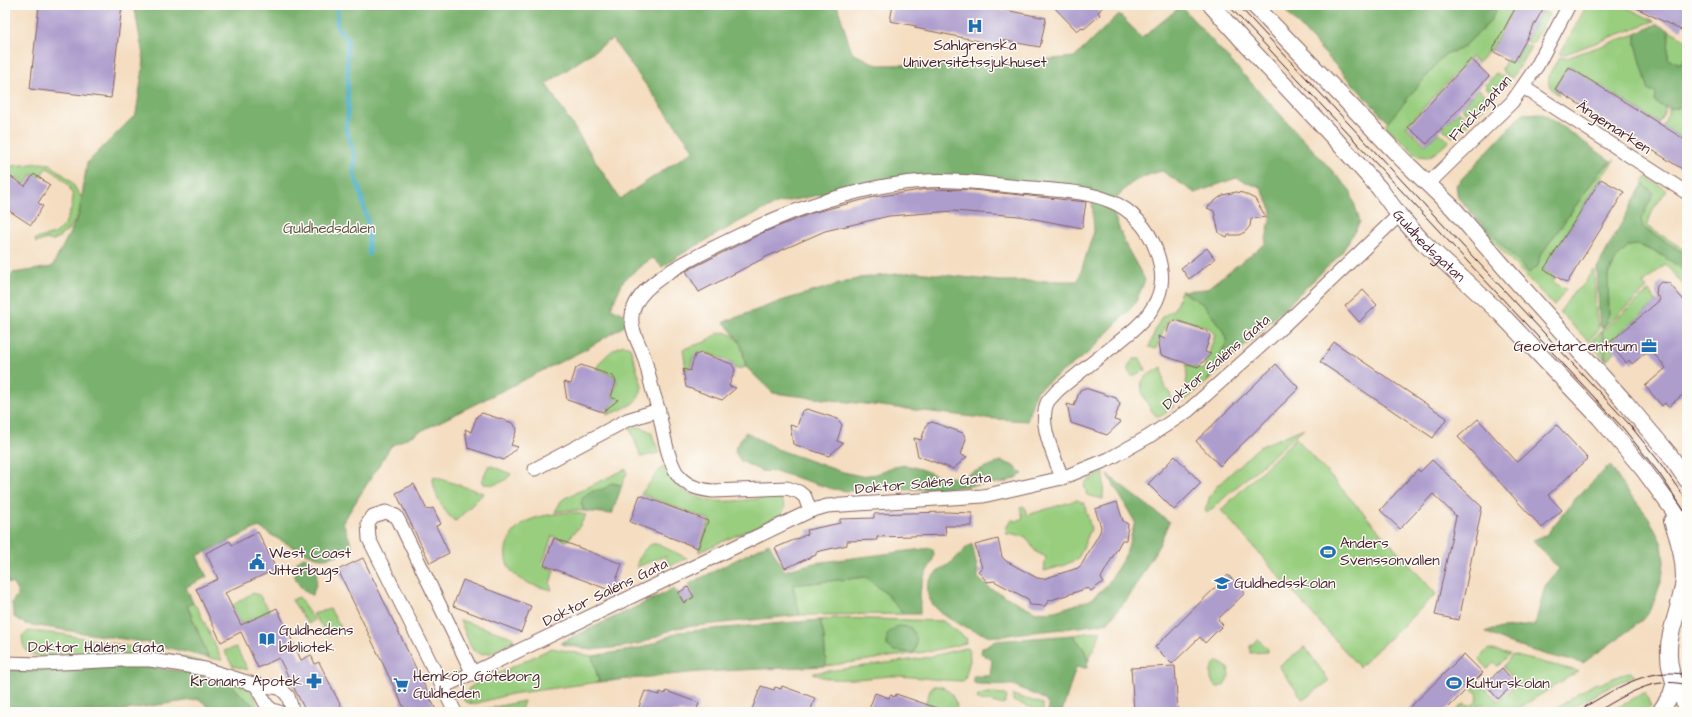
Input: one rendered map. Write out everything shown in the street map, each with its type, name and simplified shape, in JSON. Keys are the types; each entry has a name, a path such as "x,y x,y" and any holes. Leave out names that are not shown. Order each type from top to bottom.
{"street":[{"name":"Guldhedsgatan","path":"1211,5 1336,140 1379,188 1399,215 1424,242 1500,313 1600,418 1651,481 1674,512 1687,534"},
{"path":"1254,5 1404,161 1452,208 1625,402 1665,450 1687,480"},
{"name":"Fricksgatan","path":"1428,184 1512,102 1537,66 1569,5"},
{"name":"Ängemarken","path":"1523,87 1687,193"},
{"path":"810,511 805,497 799,492 787,488 713,491 702,490 690,485 679,477 669,457 659,410 644,357 631,322 635,305 640,296 653,284 693,258 760,224 780,216 848,194 883,187 952,180 1071,191 1111,201 1134,216 1149,236 1161,265 1162,272 1160,290 1153,307 1136,328 1057,391 1048,402 1045,412 1044,425 1062,478"},
{"name":"Doktor Saléns Gata","path":"443,687 473,674 810,511 827,506 983,496 1062,478 1094,466 1148,437 1189,410 1281,328 1399,215"},
{"path":"535,469 628,420 659,410"},
{"name":"Guldhedsgatan","path":"1651,481 1675,528 1682,560 1684,578 1676,621"},
{"path":"455,712 369,538 368,524 377,514 386,512 391,513 399,521 473,674"},
{"name":"Guldhedsgatan","path":"1687,606 1676,621 1671,632 1669,648 1672,673 1680,696 1687,706"},
{"name":"Doktor Håléns Gata","path":"5,663 150,660 205,669 256,685 276,687 283,690 288,696 293,712"},
{"path":"1660,712 1671,695 1675,682"},
{"path":"256,685 268,707 279,712"}],"green space":[{"name":"Guldhedsdalen","path":"134,5 837,5 852,53 878,65 996,64 1075,57 1119,14 1142,38 1181,6 1350,190 1360,222 1341,254 1207,382 1227,341 1222,329 1203,304 1181,291 1206,289 1265,244 1272,211 1261,188 1236,178 1195,193 1162,171 1138,179 1127,187 1111,207 1125,244 1145,280 1135,304 1088,353 1036,391 1027,421 982,418 773,393 746,367 743,351 739,341 724,322 784,300 860,278 916,272 999,281 1078,281 1094,231 1092,198 936,177 878,180 834,192 779,203 744,219 680,255 662,267 653,258 642,265 623,281 611,308 624,314 626,325 586,349 391,446 343,522 353,549 331,557 318,557 291,546 259,527 197,556 207,577 186,587 193,603 187,606 209,658 149,643 25,624 14,617 12,603 18,593 13,584 5,582 5,285 13,273 52,267 79,215 87,163 136,114 144,61","holes":["612,39 694,150 620,199 546,84"]},
{"path":"1280,5 1499,5 1489,23 1461,49 1445,54 1388,122"},
{"path":"1499,5 1516,5 1491,51 1489,50 1478,63 1471,57 1406,127 1426,145 1439,132 1449,141 1437,152 1428,157 1418,156 1385,125 1445,54 1461,49 1489,23"},
{"path":"1587,5 1622,5 1654,21 1563,55 1560,54"},
{"path":"1542,11 1549,14 1533,43 1526,41"},
{"path":"1657,24 1669,30 1668,59 1681,64 1687,56 1687,102 1675,108 1667,108 1655,102 1656,93 1649,91 1636,44 1636,34"},
{"path":"1669,30 1687,40 1687,56 1681,64 1668,59"},
{"path":"1636,34 1636,44 1649,91 1656,93 1655,102 1666,109 1659,123 1569,66 1554,89 1559,93 1559,95 1553,91 1550,86 1549,77 1553,67 1560,57 1566,58"},
{"path":"1524,44 1531,47 1512,78 1503,72 1502,69 1507,59 1514,63"},
{"path":"1496,73 1507,78 1509,83 1495,96 1485,86"},
{"path":"1479,89 1491,100 1473,118 1461,108"},
{"path":"1687,102 1687,141 1663,126 1670,108 1679,108"},
{"path":"1459,111 1469,122 1453,137 1442,128"},
{"path":"1542,113 1611,161 1601,170 1540,256 1538,266 1529,273 1458,198 1456,185 1522,114"},
{"path":"1615,159 1601,178 1544,270 1555,277 1553,283 1566,289 1554,306 1496,244 1479,224 1476,217 1529,273 1538,266 1540,256 1601,170"},
{"path":"40,163 50,164 70,180 82,198 79,213 70,228 53,241 46,239 36,243 35,239 55,234 65,224 72,207 73,196 69,186 58,175 46,168 40,177 33,173 25,184 5,171 5,167"},
{"path":"1646,177 1667,190 1654,208 1646,226 1687,251 1687,255 1643,228 1641,219 1654,193 1643,184"},
{"path":"1643,184 1654,193 1641,219 1643,228 1687,255 1687,272 1660,254 1639,245 1628,246 1617,258 1608,275 1609,314 1603,328 1600,326 1599,318 1597,268"},
{"path":"1638,245 1660,254 1687,272 1687,289 1665,264 1643,284 1647,289 1603,328 1609,314 1608,275 1617,258 1628,246"},
{"path":"1592,270 1594,270 1596,315 1599,330 1588,341 1560,312 1572,294 1585,283"},
{"path":"1181,291 1203,304 1222,329 1227,342 1207,382 1183,402 1182,399 1187,379 1186,364 1203,370 1215,335 1209,328 1175,317 1167,322 1156,349 1149,347 1162,317 1172,311 1176,306"},
{"path":"1649,291 1657,302 1608,343 1615,352 1606,361 1606,345 1602,331"},
{"path":"725,332 739,341 746,367 736,369 732,362 701,351 694,355 689,370 686,369 683,349 705,342 717,334"},
{"path":"1601,332 1604,346 1605,359 1589,343"},
{"path":"624,345 630,347 642,386 641,393 630,405 607,415 607,410 612,405 615,398 612,397 617,382 613,375 596,369 608,354"},
{"path":"1134,359 1140,359 1146,370 1132,376 1128,368"},
{"path":"1162,367 1164,387 1170,392 1173,407 1158,417 1152,411 1143,396 1141,386 1146,377"},
{"path":"641,427 651,432 659,453 641,457 630,428"},
{"path":"1304,428 1207,513 1205,511 1210,496 1216,487 1259,447"},
{"path":"746,432 777,449 839,471 861,476 876,474 889,468 906,465 938,476 959,478 1001,461 1012,465 1023,474 1007,482 939,489 847,491 833,489 778,472 761,471 741,461 735,452 736,446"},
{"name":"Anders Svenssonvallen","path":"1296,438 1436,594 1359,667 1221,510"},
{"path":"489,465 511,474 506,480 499,483 492,485 484,484 482,480"},
{"path":"1610,465 1620,481 1649,518 1662,544 1664,562 1662,579 1652,607 1642,621 1583,663 1533,651 1485,632 1493,629 1535,625 1545,586 1559,569 1533,540 1546,535 1576,498"},
{"path":"663,466 671,479 681,488 702,499 714,501 740,501 769,497 779,498 782,500 785,508 782,514 699,552 710,520 641,494"},
{"path":"626,469 627,472 622,485 612,483 608,488 588,493 581,503 584,511 569,510 555,512 561,501 565,498"},
{"path":"1104,472 1103,499 1087,495 1084,484"},
{"path":"1108,475 1169,522 1159,545 1129,597 1107,623 1003,636 992,636 972,630 950,619 940,612 932,603 928,594 928,585 932,577 972,544 978,578 989,588 1036,612 1055,611 1090,600 1107,585 1126,554 1135,522"},
{"path":"435,477 484,493 456,521 447,514 437,496 433,484 433,478"},
{"path":"611,483 622,485 612,514 584,511 581,503 583,497 590,492 607,487"},
{"path":"1077,500 1084,503 1091,529 1078,559 1062,566 1044,571 1046,557 1036,552 1026,537 1006,534 1007,526 1013,519 1015,522 1023,518 1020,507 1024,506 1027,515"},
{"path":"571,512 586,515 579,527 567,541 552,536 542,565 554,570 550,584 552,590 532,585 515,575 507,563 506,549 515,530 532,519"},
{"path":"769,543 784,571 814,563 931,548 934,553 934,557 922,583 920,614 904,614 884,592 866,577 793,585 800,615 675,628 642,643 622,647 591,650 562,644 562,642 674,589 684,604 695,597 689,584"},
{"path":"652,544 657,544 687,558 670,566 665,556 636,567 641,554"},
{"path":"304,557 313,564 317,573 316,584 312,595 302,588 295,577 295,566 298,561"},
{"path":"867,577 884,592 904,614 800,615 792,585"},
{"path":"252,593 259,595 270,611 241,624 233,605"},
{"path":"299,597 315,620 308,624 292,600"},
{"path":"193,603 198,609 222,660 209,658 187,605"},
{"path":"330,609 341,627 328,635 313,614"},
{"path":"836,618 943,621 967,639 966,643 931,651 826,666 824,636 820,620"},
{"path":"460,620 509,636 513,638 513,641 491,653 480,654 473,650 470,645"},
{"path":"820,620 824,636 826,666 699,672 599,682 592,656 637,649 678,632"},
{"path":"897,626 910,627 912,630 916,639 914,653 893,651 887,646 887,634"},
{"path":"29,631 61,634 179,656 216,666 79,657 39,657 26,651 23,644 22,636"},
{"path":"1101,631 1088,662 1087,653 1073,635"},
{"path":"1073,635 1082,646 1088,663 1087,668 1076,667 1062,712 1048,712 1049,706 1044,699 1013,685 974,683 973,676 990,676 992,660 981,653 982,648 995,641"},
{"path":"1258,639 1268,649 1268,652 1250,653 1250,646"},
{"path":"236,647 248,670 233,666 224,651"},
{"path":"1305,647 1329,681 1303,700 1279,666"},
{"path":"552,648 592,656 599,682 511,694 474,704 463,700 469,688 474,685"},
{"path":"965,648 969,649 970,660 965,679 963,681 899,676 832,679 813,673 924,658"},
{"path":"1488,649 1510,654 1498,666 1494,663 1487,669 1479,658"},
{"path":"1512,655 1578,671 1513,712 1489,712 1483,704 1479,705 1471,712 1455,712 1464,704 1468,706 1473,705 1476,702 1477,693 1471,688 1478,681 1498,701 1518,683 1503,667"},
{"path":"1217,661 1228,668 1229,676 1224,685 1217,688 1212,681 1211,671 1212,667"},
{"path":"137,666 183,671 221,680 231,684 241,695 261,712 212,712 209,707 199,699 118,711 5,712 5,670"},
{"path":"1631,672 1635,676 1617,683 1564,712 1549,712 1596,683 1600,684 1625,673"},
{"path":"231,682 248,689 254,696 257,705 264,712 261,712 241,695 231,684"},
{"path":"932,686 945,688 951,694 957,706 955,712 926,712 929,705 925,704"},
{"path":"1645,692 1651,707 1646,712 1609,712"},
{"path":"988,693 1005,694 1007,698 1005,703 1004,702 1003,705 978,700 977,697 979,695"},
{"path":"1013,695 1043,704 1043,712 1013,701"},
{"path":"524,701 520,712 482,712 481,710"}],"building":[{"path":"39,5 122,5 111,98 30,89"},
{"path":"893,5 979,5 1046,18 1040,47 1000,40 999,45 915,28 916,26 890,21"},
{"path":"1052,5 1105,5 1098,12 1100,15 1084,29 1082,27 1077,31"},
{"path":"1517,5 1545,5 1514,62 1492,51"},
{"path":"1630,5 1687,5 1687,17 1681,30"},
{"path":"1471,59 1489,76 1427,144 1408,127"},
{"path":"1569,67 1687,141 1687,172 1555,89"},
{"path":"5,173 25,186 34,174 50,185 38,203 43,206 31,225 5,208"},
{"path":"1601,179 1624,192 1567,283 1544,269"},
{"path":"928,189 973,190 1086,202 1082,228 1019,216 953,211 889,216 825,231 766,257 699,292 686,271 762,233 812,213 874,197"},
{"path":"1236,192 1243,193 1255,199 1266,217 1251,219 1250,226 1245,232 1239,235 1228,235 1227,237 1219,233 1214,211 1207,208 1223,195"},
{"path":"1207,248 1215,259 1189,279 1181,268"},
{"name":"Geovetarcentrum","path":"1661,282 1669,283 1687,304 1687,391 1668,407 1665,403 1662,406 1645,386 1666,368 1650,349 1632,364 1629,360 1626,363 1609,343 1660,300 1656,294 1657,286"},
{"path":"1363,290 1377,305 1359,322 1345,306"},
{"path":"1175,320 1206,330 1210,336 1205,352 1211,354 1198,367 1161,355 1158,336 1165,339 1170,323"},
{"path":"1334,342 1447,418 1433,438 1320,362"},
{"path":"701,353 732,364 735,370 729,386 736,388 722,400 686,387 683,369 690,371 695,355"},
{"path":"1276,364 1299,388 1220,466 1196,441"},
{"path":"581,365 613,376 616,381 611,397 618,400 603,412 567,400 564,382 571,384 576,368"},
{"path":"1085,388 1116,398 1120,404 1114,420 1121,422 1107,435 1071,423 1067,404 1074,406 1080,390"},
{"path":"807,409 838,419 842,425 837,441 843,443 829,456 793,444 790,425 797,427 802,411"},
{"path":"482,413 513,423 517,429 511,445 518,447 504,460 468,448 465,429 471,432 477,416"},
{"path":"1478,419 1517,462 1557,425 1588,459 1548,495 1562,510 1542,528 1458,437"},
{"path":"932,422 963,433 966,439 961,455 967,457 953,469 918,456 914,438 921,440 927,424"},
{"path":"1175,456 1201,483 1174,510 1148,484"},
{"path":"1432,460 1482,507 1459,620 1435,615 1456,516 1433,494 1400,529 1380,510 1418,469 1420,472"},
{"path":"414,484 427,510 433,508 441,524 436,526 449,553 430,563 396,493"},
{"path":"640,495 708,521 698,548 630,522"},
{"path":"1117,502 1123,521 1128,524 1126,540 1122,540 1101,578 1103,582 1091,591 1088,588 1048,601 1045,606 1030,605 1028,599 994,581 987,582 978,571 982,568 975,545 998,539 1002,557 1006,561 1037,578 1043,579 1078,568 1082,564 1100,532 1101,527 1095,509"},
{"path":"945,512 972,513 972,526 945,526 946,535 877,537 877,540 847,541 847,545 816,552 816,555 785,568 775,548 808,534 807,530 840,523 840,519 874,518 874,514"},
{"path":"258,532 276,569 225,593 241,625 277,608 301,660 311,655 315,664 319,662 344,712 306,712 279,658 258,668 241,632 221,642 196,589 218,579 206,553 230,541 232,545"},
{"path":"554,538 622,564 612,591 544,565"},
{"path":"363,558 437,712 406,712 338,570"},
{"path":"1228,575 1245,593 1218,619 1223,625 1205,643 1200,637 1172,664 1155,647"},
{"path":"463,580 531,606 521,632 453,606"},
{"path":"688,587 694,597 684,603 678,593"},
{"name":"Kulturskolan","path":"1464,654 1483,673 1444,712 1405,712"},
{"path":"1175,666 1178,712 1134,712 1131,668"},
{"path":"1502,668 1515,683 1498,699 1485,684"},
{"path":"761,686 774,690 775,687 781,689 782,686 815,698 810,712 751,712"},
{"path":"645,691 659,695 660,692 665,694 666,691 699,703 696,712 637,712"},
{"path":"875,693 889,698 890,695 895,697 896,694 943,710 943,712 868,712"}],"waterway":[{"path":"336,5 338,28 347,37 348,113 346,128 355,158 354,175 359,187 368,224 369,254"}],"tram line":[{"path":"1228,5 1623,428 1659,473 1687,515"},
{"path":"1238,5 1629,424 1658,460 1687,501"},
{"path":"1576,712 1615,689 1643,677 1672,673 1687,675"},
{"path":"1596,712 1629,694 1651,685 1663,683 1687,685"}],"place":[{"name":"Sahlgrenska Universitetssjukhuset","path":"975,26"},
{"name":"Geovetarcentrum","path":"1649,346"},
{"name":"Anders Svenssonvallen","path":"1328,552"},
{"name":"West Coast Jitterbugs","path":"257,562"},
{"name":"Guldhedsskolan","path":"1222,583"},
{"name":"Guldhedens bibliotek","path":"267,639"},
{"name":"Kronans Apotek","path":"314,681"},
{"name":"Kulturskolan","path":"1454,683"},
{"name":"Hemköp Göteborg Guldheden","path":"401,685"}]}
